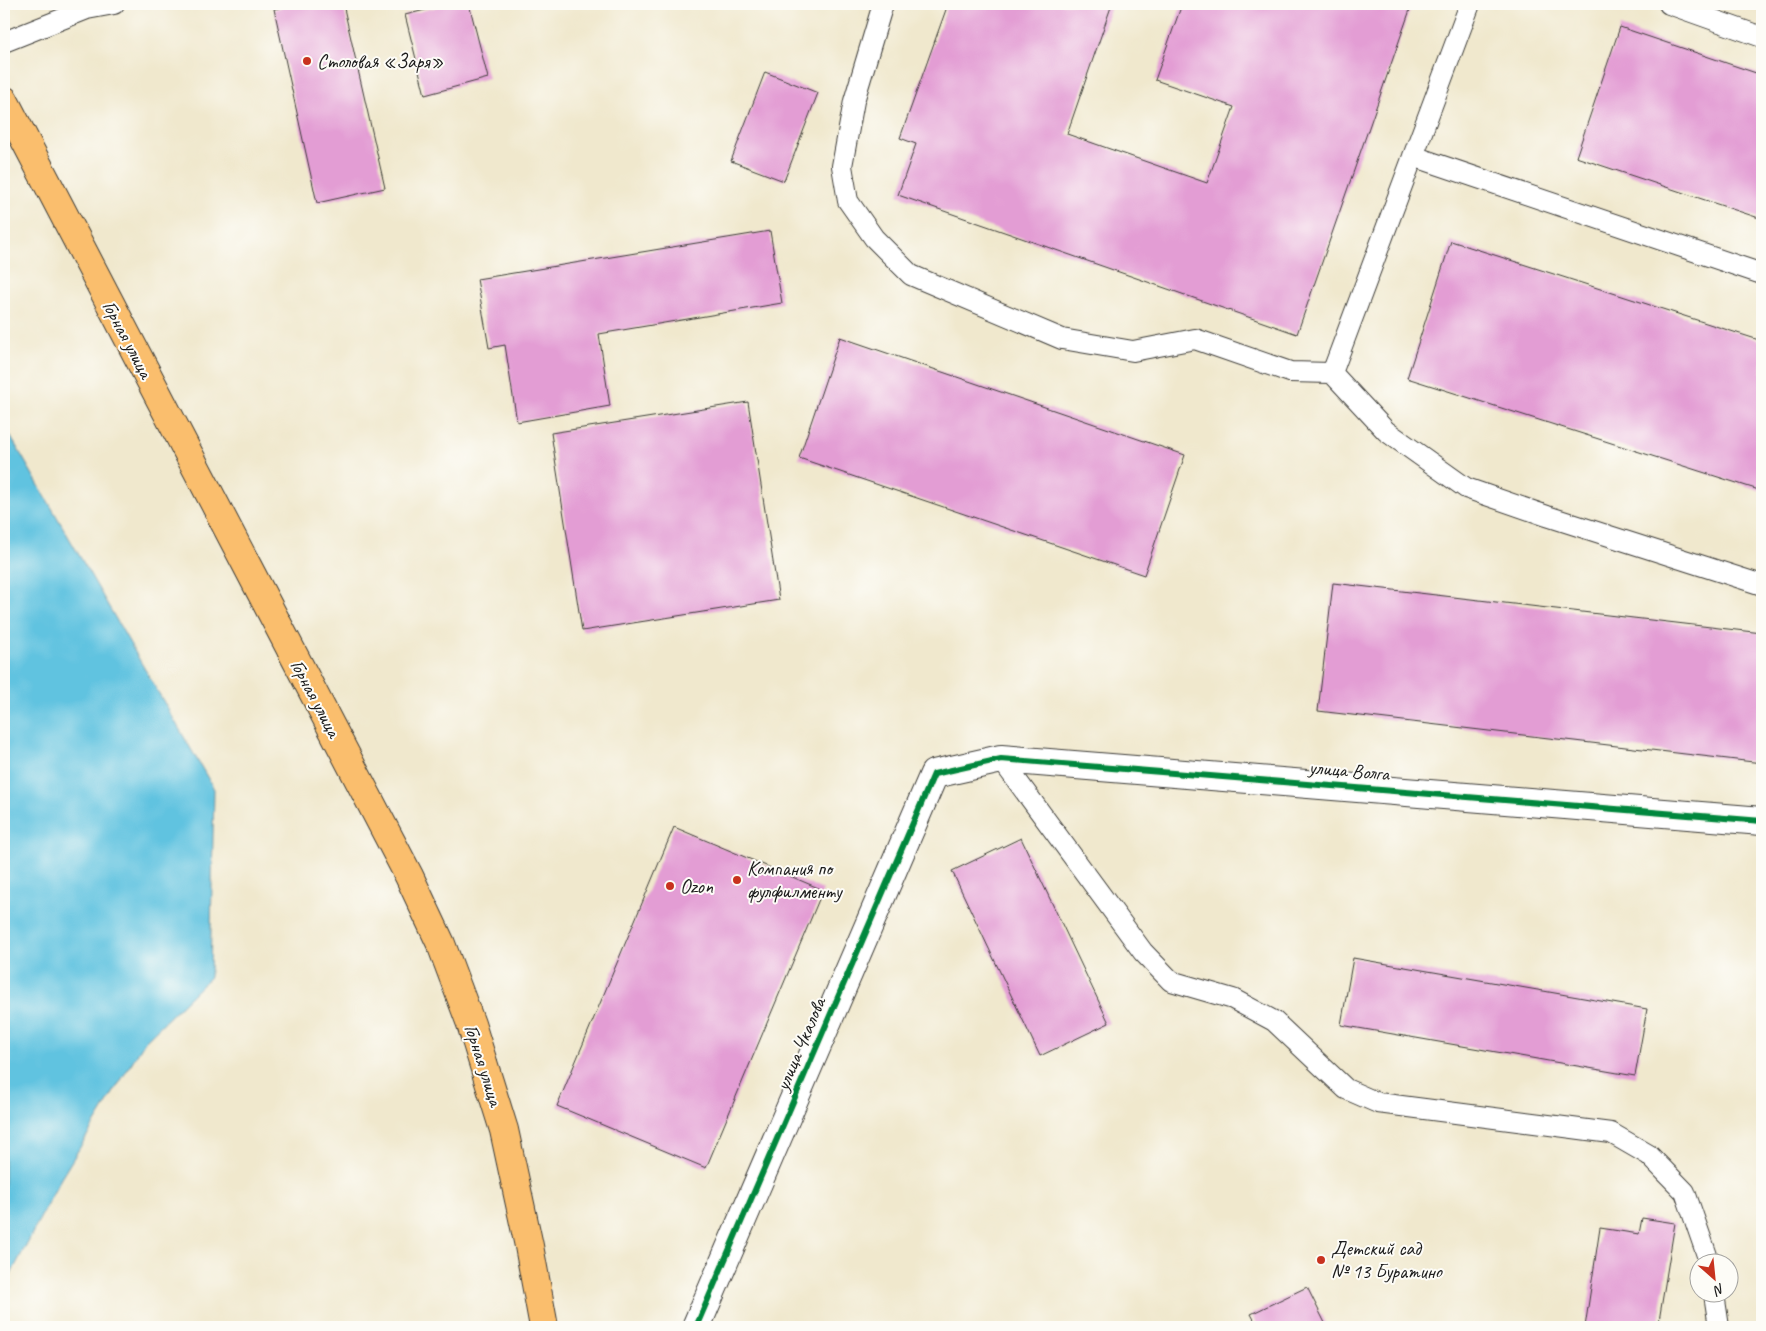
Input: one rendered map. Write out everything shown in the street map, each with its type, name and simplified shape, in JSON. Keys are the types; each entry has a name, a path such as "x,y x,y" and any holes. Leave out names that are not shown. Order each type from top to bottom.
{"main road":[{"name":"Горная улица","path":"4,100 404,868 441,944 472,1024 504,1130 530,1246 544,1327"}],"street":[{"name":"улица Волга","path":"934,774 1001,759 1762,821"},
{"name":"улица Чкалова","path":"696,1327 934,774"}],"lane":[{"path":"4,42 87,9 114,4"},
{"path":"883,4 854,101 842,166 848,201 874,238 911,275 1062,339 1133,351 1195,339 1290,372 1332,373 1386,431 1466,488 1759,584"},
{"path":"1332,373 1470,4"},
{"path":"1669,4 1762,37"},
{"path":"1413,156 1762,274"},
{"path":"1001,759 1143,952 1171,981 1233,999 1274,1021 1346,1089 1378,1103 1611,1133 1649,1155 1685,1192 1707,1254"},
{"path":"1716,1304 1719,1327"}],"water":[{"path":"4,425 214,789 210,977 145,1041 60,1180 9,1278 4,1327"}],"building":[{"path":"296,4 343,4 385,188 317,203 274,9"},
{"path":"449,4 469,4 488,78 425,95 405,15"},
{"path":"948,4 1112,4 1067,134 1207,183 1234,107 1155,80 1182,4 1412,4 1297,334 898,195 916,144 900,138"},
{"path":"1620,27 1762,75 1762,219 1576,157"},
{"path":"765,72 818,93 784,181 731,161"},
{"path":"770,231 782,303 599,334 610,406 517,422 505,345 489,348 477,279"},
{"path":"1451,241 1762,341 1762,491 1407,378"},
{"path":"840,337 1185,455 1144,575 799,458"},
{"path":"748,402 779,600 582,631 551,433"},
{"path":"1333,583 1762,633 1762,763 1318,711"},
{"path":"674,827 823,890 706,1168 557,1106"},
{"path":"1021,838 1109,1023 1040,1056 952,871"},
{"path":"1353,958 1647,1009 1635,1076 1341,1025"},
{"path":"1642,1218 1675,1223 1658,1327 1585,1327 1600,1228 1639,1234"},
{"path":"1307,1287 1327,1327 1258,1327 1251,1314"}],"cycle path":[{"path":"696,1327 934,774 1001,759 1762,821"}],"place":[{"name":"Столовая «Заря»","path":"307,61"},
{"name":"Компания по фулфилменту","path":"737,880"},
{"name":"Ozon","path":"670,886"},
{"name":"Детский сад № 13 Буратино","path":"1321,1260"}]}
